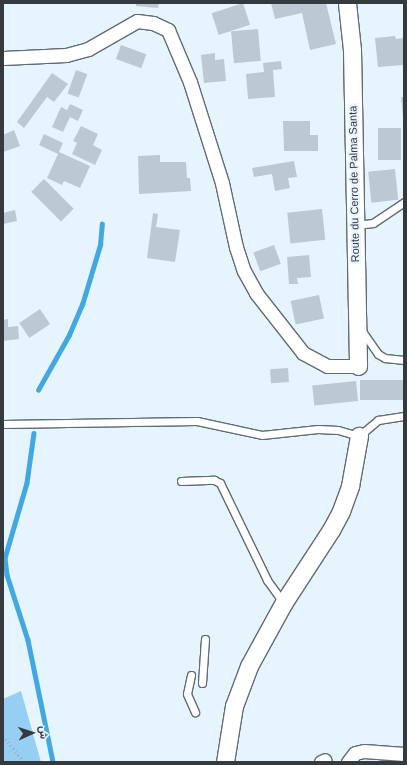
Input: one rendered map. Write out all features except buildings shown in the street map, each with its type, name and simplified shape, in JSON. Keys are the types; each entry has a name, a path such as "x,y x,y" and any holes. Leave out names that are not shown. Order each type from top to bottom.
{"street":[{"name":"Route du Cerro de Palma Santa","path":"347,3 352,50 358,366"},
{"path":"3,58 66,55 88,49 137,21 153,23 168,30 190,82 222,183 236,247 244,271 256,293 303,353 326,366 358,366"},
{"path":"225,762 234,706 261,640 331,530 341,511 350,486 358,436"},
{"path":"348,762 356,753 364,751 404,755"},
{"path":"396,762 404,755"}],"lane":[{"path":"356,225 373,223 402,205"},
{"path":"356,318 367,340 378,354 385,358 404,360"},
{"path":"3,424 198,421 262,435 318,429 338,430 358,436 369,425 378,420 404,416"},
{"path":"180,481 214,480 220,483 267,580 284,602"},
{"path":"202,683 205,639"},
{"path":"191,675 187,694 195,712"}],"path":[{"path":"3,736 24,762"}],"shaded area":[{"path":"21,691 41,762 3,762 3,699"}],"waterway":[{"path":"38,390 69,335 82,305 100,245 102,224"},
{"path":"34,433 27,483 5,558 7,575 28,640 53,762"}]}
